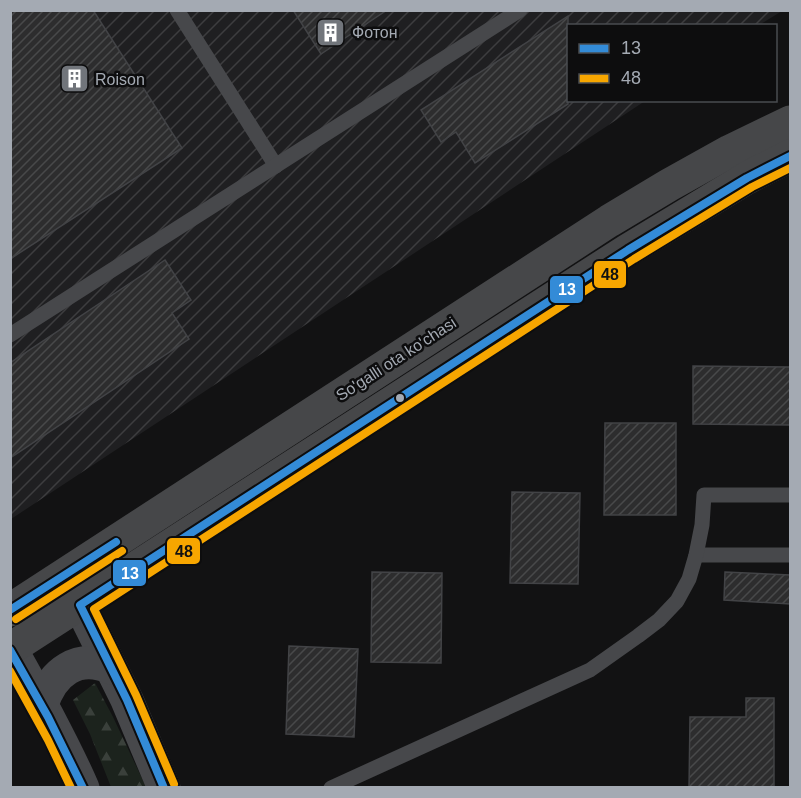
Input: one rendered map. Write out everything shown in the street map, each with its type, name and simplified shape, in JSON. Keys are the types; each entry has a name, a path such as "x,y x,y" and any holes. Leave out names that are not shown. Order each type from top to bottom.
{"main road":[{"name":"So'galli ota ko'chasi","path":"10,610 609,221 720,156 790,122"},
{"path":"11,649 628,250 747,178 790,156"},
{"path":"63,577 80,604"}],"street":[{"path":"80,604 127,700 164,788"},
{"path":"11,649 66,751 83,788"},
{"path":"42,705 50,684 69,668 91,662 101,663 111,668"}],"lane":[{"path":"177,10 276,166"},
{"path":"10,335 520,10"},
{"path":"331,788 590,670 652,626 677,601 689,579 702,525 704,495 790,495"},
{"path":"696,555 790,555"}],"shaded area":[{"path":"11,11 782,11 761,24 567,24 567,102 643,102 11,519"}],"green space":[{"path":"95,683 146,787 111,787 90,734 73,700"}],"building":[{"name":"Roison","path":"10,10 93,10 182,148 10,259"},
{"name":"Фотон","path":"293,10 387,10 321,54"},
{"path":"568,16 568,104 475,163 456,132 441,142 421,110"},
{"path":"165,260 191,300 172,313 189,339 10,458 10,363"},
{"path":"693,366 790,367 790,425 693,424"},
{"path":"605,423 676,423 676,515 604,515"},
{"path":"512,492 580,493 578,584 510,583"},
{"path":"372,572 442,573 441,663 371,662"},
{"path":"725,572 790,575 790,604 724,600"},
{"path":"289,646 358,649 354,737 286,734"},
{"path":"746,698 774,698 774,788 689,788 690,717 746,717"}],"transit line":[{"name":"13","path":"164,788 127,700 80,605 628,250 747,178 790,156"},
{"name":"48","path":"174,784 136,695 94,609 634,259 752,187 790,168"},
{"name":"13","path":"10,610 116,542"},
{"name":"48","path":"16,619 122,551"},
{"name":"13","path":"10,650 48,717 83,788"},
{"name":"48","path":"10,671 71,788"}],"place":[{"name":"Фотон","path":"331,32"},
{"name":"Roison","path":"74,79"}]}
